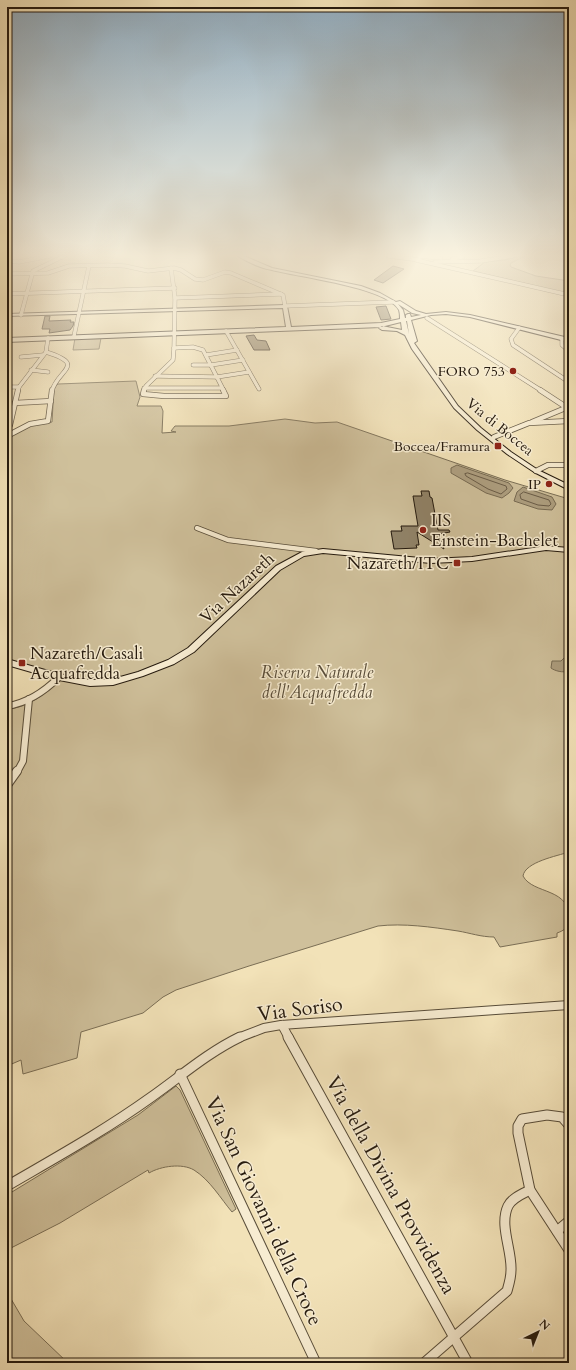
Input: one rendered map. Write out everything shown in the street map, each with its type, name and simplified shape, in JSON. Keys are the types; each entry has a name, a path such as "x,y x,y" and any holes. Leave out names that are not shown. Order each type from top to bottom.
{"main road":[{"path":"288,320 289,328"},
{"path":"391,324 397,320"},
{"path":"344,327 391,324 414,320"},
{"path":"7,340 48,341 74,336 344,327 382,328 398,330 409,335 416,324 422,320"},
{"path":"483,320 569,340"},
{"name":"Via di Boccea","path":"410,321 409,335 459,405 494,437 538,470 569,484"},
{"path":"382,328 404,322"},
{"name":"Via di Boccea","path":"404,322 422,360 456,407 500,446 569,488"},
{"name":"Via Nazareth","path":"7,662 59,677 90,683 108,683 140,674 174,660 191,650 278,568 294,558 316,551 338,551 407,560 432,561 467,559 546,548 569,550"}],"street":[{"path":"74,336 77,320"},
{"path":"174,348 198,348 202,350 226,395 224,397 145,396 142,394 144,388 173,360 175,320"},
{"path":"434,320 567,407"},
{"path":"519,328 511,339 513,345 569,382"},
{"path":"226,331 259,389"},
{"path":"562,339 562,345 569,351"},
{"path":"10,425 19,387 44,354 48,341"},
{"path":"206,355 238,350"},
{"path":"7,436 30,424 48,421 54,383 67,370 68,366 63,359 44,354 21,357"},
{"path":"193,365 211,365 243,360"},
{"path":"31,370 48,372"},
{"path":"155,376 217,377 249,372"},
{"path":"7,387 19,387"},
{"path":"144,388 222,388"},
{"path":"15,403 51,401"},
{"path":"494,437 567,407"},
{"path":"529,423 569,421"},
{"path":"538,470 548,465 569,465"},
{"path":"197,528 228,540 316,551"},
{"path":"7,706 16,705 29,699 44,690 59,677"},
{"path":"7,785 23,761 29,699"},
{"name":"Via Soriso","path":"7,1186 135,1109 180,1074 215,1051 238,1037 264,1028 282,1025 569,1005"},
{"name":"Via della Divina Provvidenza","path":"282,1025 468,1363"},
{"name":"Via San Giovanni della Croce","path":"180,1074 316,1363"},
{"path":"569,1125 564,1118 559,1115 528,1117 520,1122 518,1133 530,1190 569,1250"},
{"path":"424,1363 505,1295 509,1287 512,1270 505,1219 506,1210 512,1201 530,1190"},
{"path":"557,1231 569,1221"}],"green space":[{"path":"75,338 101,338 99,349 73,350"},
{"name":"Riserva Naturale dell'Acquafredda","path":"136,381 140,397 137,406 161,406 163,411 162,433 176,432 171,431 175,426 229,426 285,419 315,423 337,422 505,480 569,499 569,852 535,863 525,871 523,876 528,882 551,893 564,902 568,910 569,921 568,926 565,929 557,933 557,937 500,947 494,937 418,926 378,926 176,990 163,997 143,1013 81,1032 77,1058 23,1074 21,1060 7,1066 7,709 15,708 31,702 66,676 7,660 7,438 31,425 52,422 54,387 58,384"},
{"path":"176,1086 180,1090 236,1209 232,1212 215,1190 200,1174 194,1170 172,1166 149,1173 148,1170 60,1223 7,1250 7,1195 138,1115"},
{"path":"7,1292 24,1321 68,1363 7,1363"}],"water":[{"path":"457,465 509,483 513,488 502,498 486,493 451,473 451,468"},
{"path":"523,487 552,497 556,504 552,510 538,509 514,501 517,492"},
{"path":"564,658 569,659 568,671 564,672 551,668 552,661 561,661"}],"building":[{"path":"44,320 71,320 70,322 74,322 70,330 49,333 50,329 42,329"},
{"path":"254,335 257,340 266,341 270,350 254,350 246,336"},
{"path":"421,491 429,491 430,497 432,498 438,530 449,530 450,532 439,534 444,549 417,532 419,545 416,545 417,548 394,549 391,531 402,531 401,526 418,526 413,496 422,496"}],"place":[{"name":"FORO 753","path":"513,371"},
{"name":"Boccea/Framura","path":"498,446"},
{"name":"IP","path":"549,484"},
{"name":"IIS Einstein-Bachelet","path":"423,530"},
{"name":"Nazareth/ITC","path":"457,563"},
{"name":"Nazareth/Casali Acquafredda","path":"22,663"}]}
